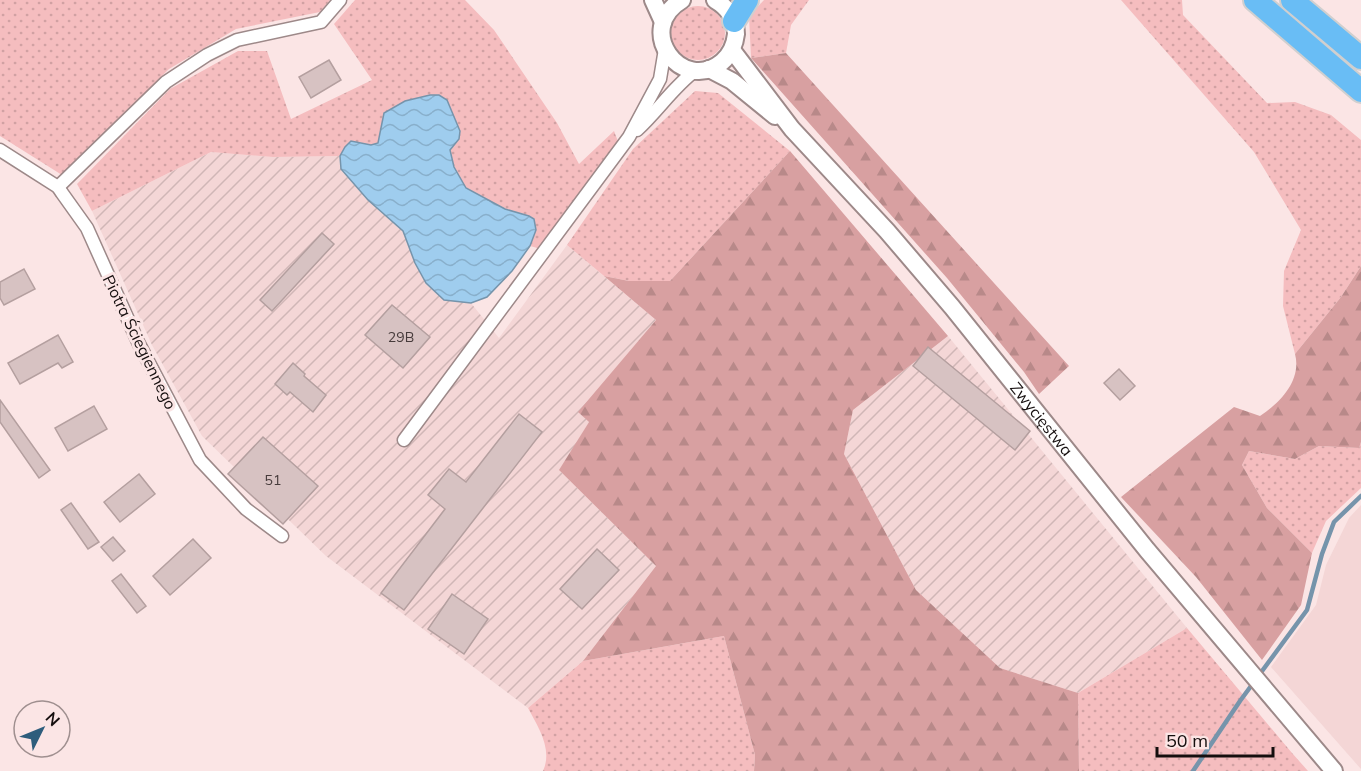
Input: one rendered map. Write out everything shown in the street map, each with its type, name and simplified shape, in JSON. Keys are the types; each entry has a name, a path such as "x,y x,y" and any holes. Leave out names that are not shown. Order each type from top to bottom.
{"highway":[{"path":"734,21 747,0"},
{"path":"1255,0 1361,92"},
{"path":"1292,0 1361,58"}],"main road":[{"path":"653,0 663,22"},
{"path":"665,49 661,36 663,22 671,8 682,0"},
{"path":"703,69 722,62 732,50 735,38 734,21 728,10 715,0"},
{"name":"Zwycięstwa","path":"665,49 676,62 685,68 703,69 732,81 792,129"},
{"name":"Zwycięstwa","path":"732,50 792,129 887,231 952,307 1147,550 1334,771"}],"street":[{"path":"57,187 166,82 237,40 321,22 340,0"},
{"path":"404,440 629,137 661,76 665,49"},
{"path":"629,137 650,118 678,84 703,69"},
{"name":"Piotra Ściegiennego","path":"0,150 57,187 87,228 138,345 200,460 246,509 282,536"}],"shaded area":[{"path":"0,0 330,0 320,12 236,29 169,69 62,175 0,136"},
{"path":"355,0 465,0 494,30 557,123 579,164 614,131 619,144 541,249 530,246 536,230 534,219 505,209 466,188 454,167 450,149 459,139 430,95 405,101 384,113 378,143 371,145 351,141 340,156 273,157 211,152 92,211 77,184 170,89 238,51 267,51 291,119 372,80 334,24"},
{"path":"764,0 809,0 791,25 786,53 751,58 749,16"},
{"path":"1121,0 1182,0 1183,15 1267,103 1295,102 1331,115 1361,140 1361,266 1341,297 1295,354 1283,306 1284,271 1301,230 1254,152"},
{"path":"693,6 703,6 713,10 721,18 725,33 721,48 713,56 703,60 693,60 683,56 675,48 671,38 671,28 675,18 683,10"},
{"path":"695,91 718,93 790,151 670,281 629,281 604,276 567,245 633,149"},
{"path":"211,152 273,157 340,156 341,170 368,200 403,231 415,263 426,283 444,300 471,303 499,338 567,245 656,320 579,412 589,422 560,471 656,566 583,661 528,708 326,556 202,436 152,345 92,211"},
{"path":"948,336 1187,628 1078,693 1000,668 916,590 844,454 853,410"},
{"path":"1361,442 1361,488 1326,521 1312,553 1267,508 1242,465 1249,451 1295,459 1319,446 1359,448"},
{"path":"1361,505 1361,769 1271,667 1316,605 1326,565 1349,518"},
{"path":"1187,628 1308,771 1079,771 1078,693"},
{"path":"724,636 755,755 754,771 543,771 546,763 545,746 540,730 528,708 583,661"}],"green space":[{"path":"786,53 1069,366 1039,394 1024,372 947,278 751,58"},
{"path":"790,151 948,336 853,410 844,454 916,590 1000,668 1078,693 1079,771 754,771 755,755 724,636 583,661 656,566 559,470 589,422 578,412 656,320 604,276 629,281 670,281"},
{"path":"1361,266 1361,442 1359,448 1319,446 1295,459 1249,451 1242,465 1267,508 1312,553 1301,605 1262,660 1196,577 1121,497 1234,407 1260,416 1282,398 1295,373 1295,354 1341,297"}],"water":[{"path":"439,95 447,100 460,131 459,139 450,150 454,167 466,188 505,209 534,219 536,230 530,246 512,271 487,297 471,303 444,300 426,283 415,263 403,231 368,200 341,169 340,156 351,141 371,145 378,143 384,113 405,101"}],"building":[{"path":"329,60 341,80 311,98 299,77"},
{"path":"322,233 334,244 272,311 260,300"},
{"path":"24,269 35,289 4,305 0,298 0,282"},
{"path":"392,305 430,337 403,368 365,335"},
{"path":"58,335 73,362 62,368 58,363 20,384 8,363"},
{"path":"928,347 1030,431 1015,450 913,366"},
{"path":"293,363 326,395 313,412 290,392 287,395 275,384"},
{"path":"1119,369 1135,386 1120,400 1104,383"},
{"path":"0,400 50,470 39,478 0,422"},
{"path":"94,406 107,429 68,451 55,428"},
{"path":"519,414 542,432 404,610 381,593 445,509 428,495 449,469 466,482"},
{"path":"263,437 318,486 283,524 228,474"},
{"path":"139,474 155,494 120,522 104,502"},
{"path":"71,503 99,542 88,549 61,510"},
{"path":"113,537 125,551 113,561 101,547"},
{"path":"193,539 211,558 170,595 153,576"},
{"path":"597,549 619,570 582,609 560,589"},
{"path":"121,574 146,606 137,613 112,581"},
{"path":"452,594 488,619 464,654 428,629"}],"waterway":[{"path":"1193,771 1240,701 1307,610 1322,554 1334,522 1361,496"}]}
